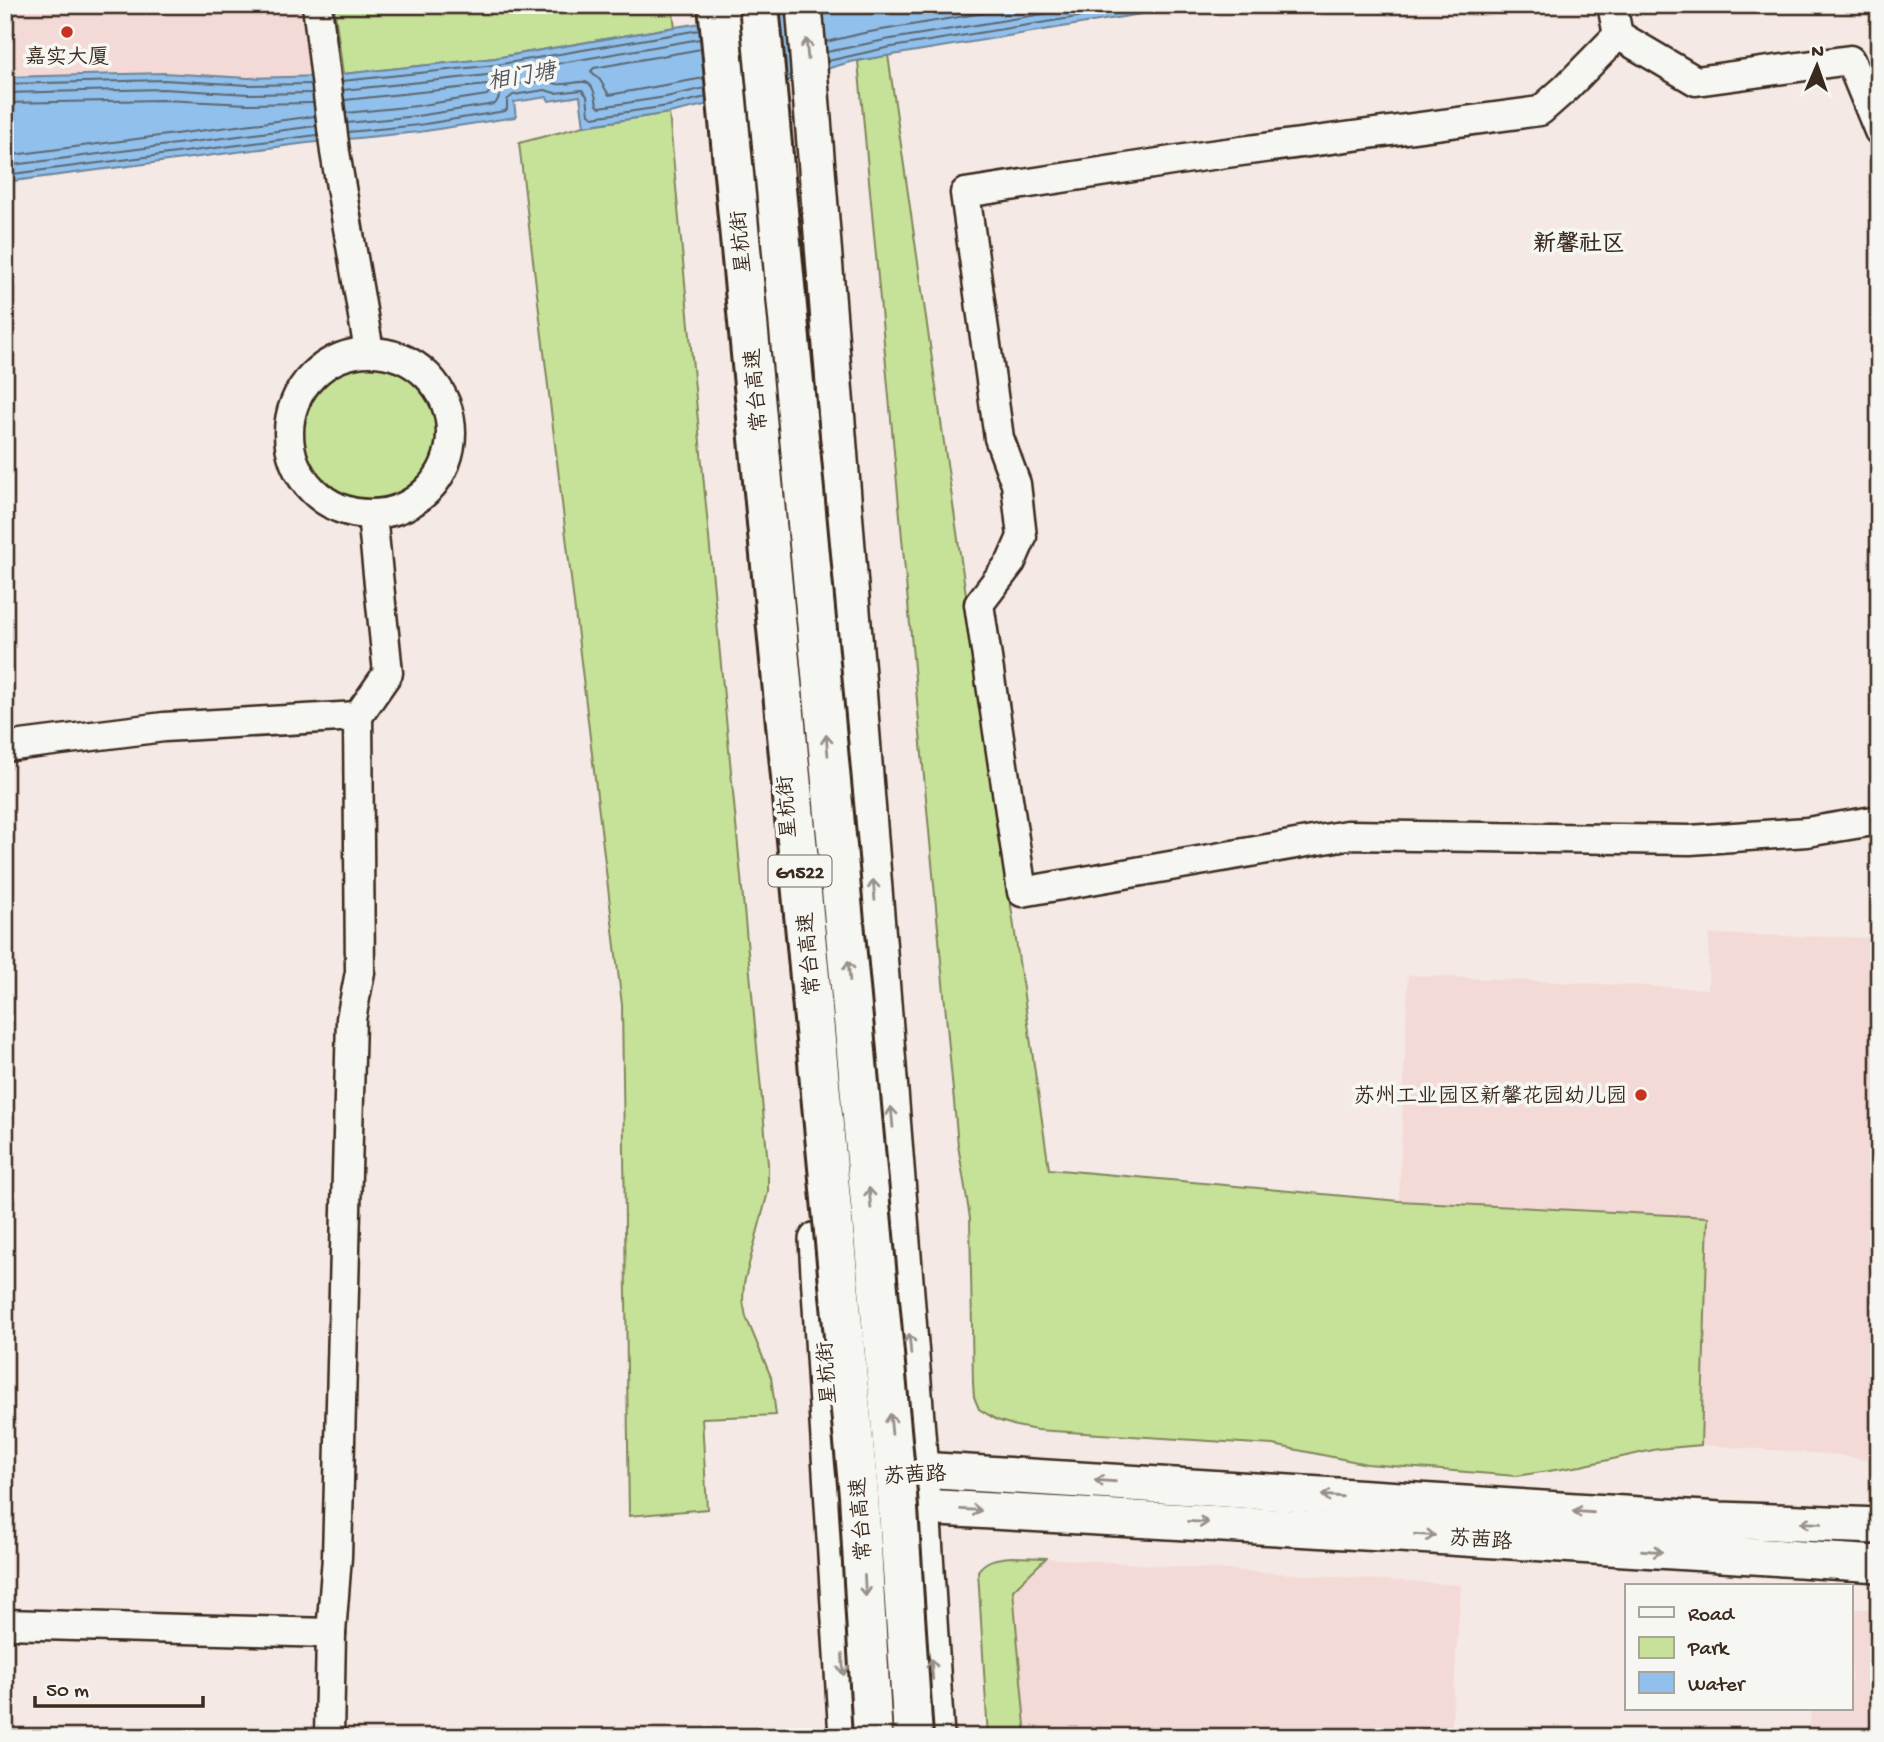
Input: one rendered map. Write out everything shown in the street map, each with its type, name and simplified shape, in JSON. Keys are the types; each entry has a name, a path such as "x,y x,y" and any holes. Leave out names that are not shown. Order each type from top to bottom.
{"highway":[{"name":"常台高速","path":"759,5 896,1480 913,1737"},
{"name":"常台高速","path":"716,8 858,1481 873,1737"}],"main road":[{"path":"804,5 920,1470 936,1737"},
{"name":"星杭街","path":"716,8 746,297 802,1007 847,1737"},
{"name":"苏茜路","path":"833,1482 920,1470 1720,1520 1879,1526"},
{"name":"苏茜路","path":"833,1482 922,1507 1879,1564"}],"street":[{"path":"317,5 335,152 369,351"},
{"path":"1612,5 1618,35 1696,80 1850,60 1879,131"},
{"path":"1618,35 1540,111 1205,156 965,193 999,438 1016,484 1022,537 1011,562 979,604 1022,892 1347,835 1690,840 1807,832 1879,820"},
{"path":"369,351 395,355 418,366 436,384 448,407 453,432 449,457 438,480 420,499 397,511 372,515 346,511 323,500 304,482 292,459 288,434 292,409 303,386 321,368 344,356 369,351"},
{"path":"329,1737 331,1633 337,1557 351,1019 360,972 358,716 388,673 372,515"},
{"path":"5,747 164,727 358,716"},
{"path":"5,1624 331,1633"}],"shaded area":[{"path":"5,5 303,5 310,77 248,78 164,73 5,77"},
{"name":"苏州工业园区新馨花园幼儿园","path":"1709,934 1879,938 1879,1463 1839,1455 1701,1445 1707,1218 1399,1201 1408,975 1708,989"},
{"path":"1046,1558 1461,1585 1451,1737 1026,1737 1013,1590"},
{"path":"1853,1609 1879,1609 1879,1737 1809,1737 1811,1710 1853,1710"}],"green space":[{"path":"334,5 672,5 675,27 495,58 343,74"},
{"path":"888,55 1049,1169 1399,1201 1708,1217 1701,1445 1658,1449 1581,1466 1516,1476 1367,1464 1273,1445 1037,1430 997,1420 979,1409 974,1397 973,1383 970,1218 958,1145 858,61"},
{"path":"669,113 768,1164 768,1192 744,1283 743,1301 746,1317 771,1377 776,1415 702,1418 707,1509 629,1516 622,1005 519,143 584,126"},
{"path":"371,366 397,371 419,386 434,408 439,434 434,460 419,482 397,497 371,502 345,497 323,482 308,460 303,434 308,408 323,386 345,371"},
{"path":"1012,1557 1046,1558 1013,1590 1026,1737 988,1737 978,1571 989,1562"}],"water":[{"name":"相门塘","path":"820,5 1195,5 850,62 709,104 584,126 580,96 549,101 547,97 514,102 516,117 419,132 307,143 5,182 5,77 164,73 248,78 323,76 495,58"}],"place":[{"name":"嘉实大厦","path":"67,32"},
{"name":"苏州工业园区新馨花园幼儿园","path":"1641,1095"}],"district":[{"name":"新馨社区","path":"1579,242"}]}
